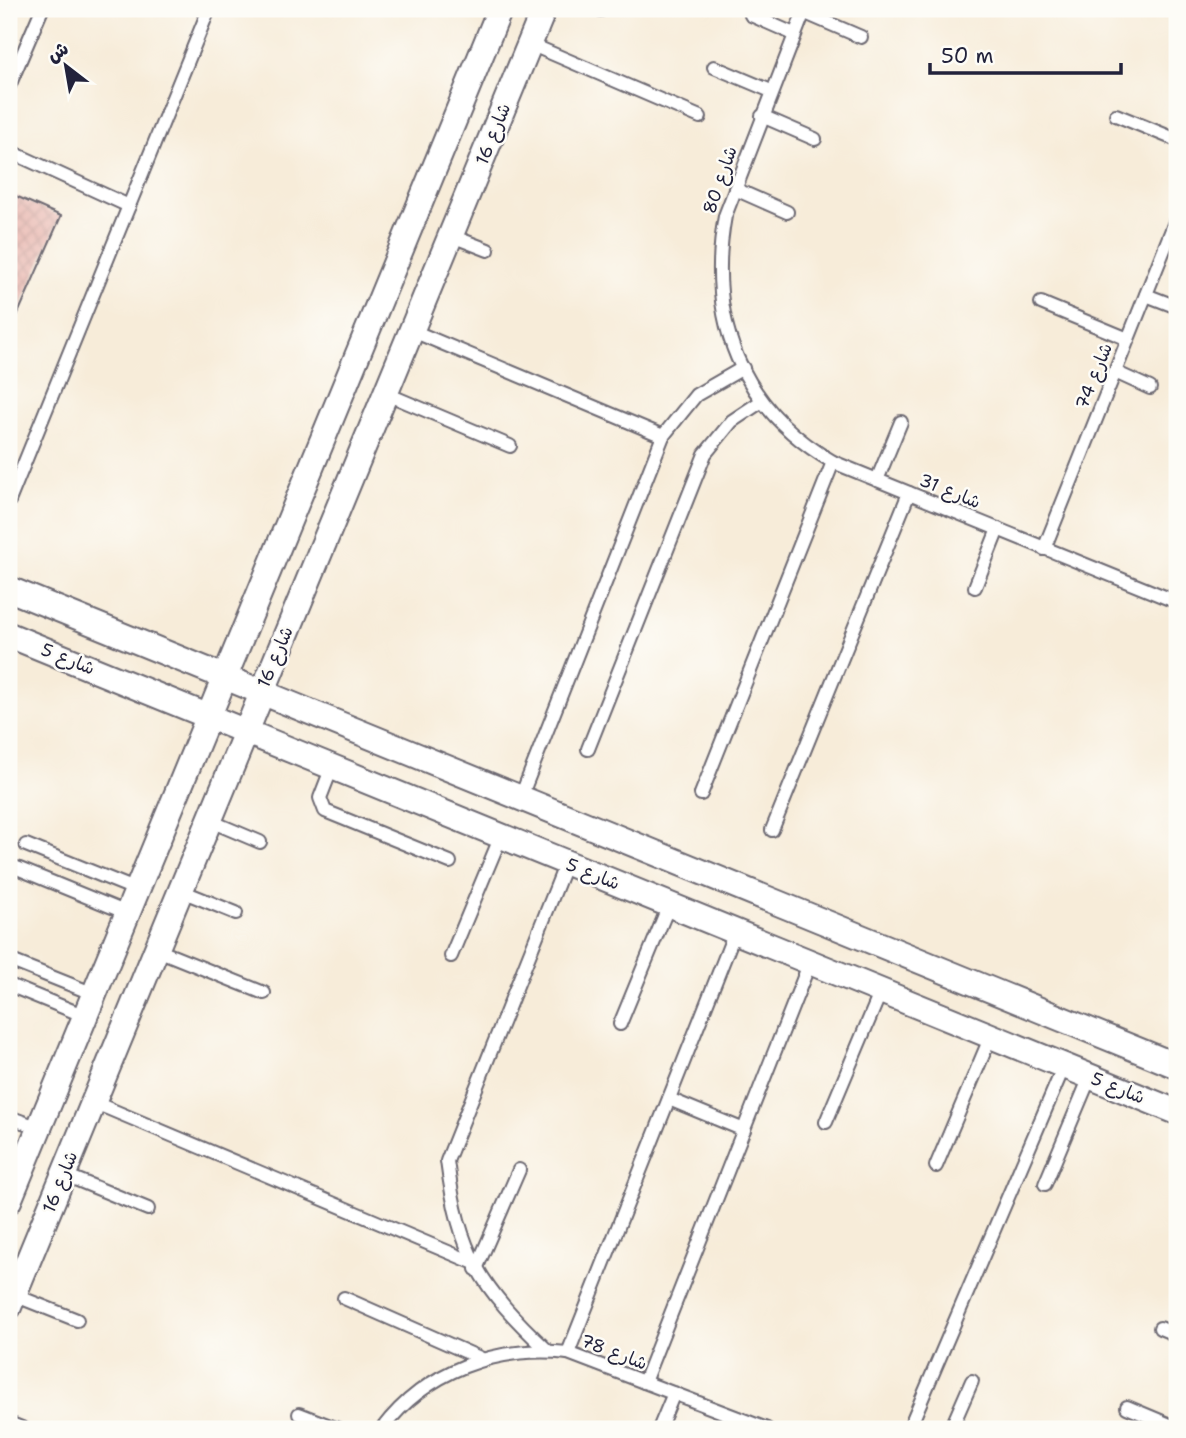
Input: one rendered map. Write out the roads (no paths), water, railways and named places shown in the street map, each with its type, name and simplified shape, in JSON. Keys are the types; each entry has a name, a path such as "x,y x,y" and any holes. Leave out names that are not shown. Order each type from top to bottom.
{"street":[{"path":"9,1201 17,1159 39,1128 500,9"},
{"name":"شارع 16","path":"11,1301 544,9"},
{"path":"9,589 1177,1066"},
{"name":"شارع 5","path":"9,635 1177,1112"}],"lane":[{"path":"9,86 42,9"},
{"path":"9,501 209,9"},
{"path":"804,10 861,37"},
{"name":"شارع 80","path":"743,368 729,340 718,278 725,216 804,10"},
{"path":"751,15 794,34"},
{"path":"530,44 700,117"},
{"path":"714,67 771,91"},
{"path":"1116,115 1177,140"},
{"path":"762,116 815,139"},
{"path":"9,151 129,206"},
{"path":"734,190 787,212"},
{"name":"شارع 74","path":"1044,549 1177,217"},
{"path":"452,236 488,250"},
{"path":"1146,295 1177,307"},
{"path":"1041,303 1128,339"},
{"path":"413,331 663,436"},
{"path":"520,799 663,436 678,414 696,396 743,368"},
{"name":"شارع 31","path":"743,368 762,401 794,436 833,462 1177,602"},
{"path":"1115,372 1150,388"},
{"path":"387,394 510,446"},
{"path":"588,749 705,454 733,421 762,401"},
{"path":"877,480 901,422"},
{"path":"701,794 833,462"},
{"path":"772,830 909,493"},
{"path":"975,587 998,529"},
{"path":"332,767 320,798 325,811 450,862"},
{"path":"208,820 260,842"},
{"path":"451,956 501,836"},
{"path":"26,845 137,890"},
{"path":"548,1350 508,1313 474,1266 454,1213 447,1161 566,863"},
{"path":"17,868 127,913"},
{"path":"179,890 236,913"},
{"path":"620,1024 669,905"},
{"path":"568,1353 735,932"},
{"path":"155,949 264,993"},
{"path":"9,960 89,1005"},
{"path":"644,1382 810,962"},
{"path":"9,985 89,1005"},
{"path":"826,1122 881,991"},
{"path":"936,1166 990,1036"},
{"path":"909,1429 1064,1066"},
{"path":"1045,1184 1090,1077"},
{"path":"668,1099 744,1130"},
{"path":"93,1102 474,1266"},
{"path":"9,1117 39,1128"},
{"path":"474,1266 519,1170"},
{"path":"63,1174 148,1209"},
{"path":"344,1298 480,1359"},
{"path":"11,1301 76,1320"},
{"path":"1160,1328 1177,1335"},
{"name":"شارع 78","path":"382,1429 400,1406 437,1377 480,1359 548,1350 568,1353 767,1429"},
{"path":"951,1429 972,1381"},
{"path":"659,1429 674,1393"},
{"path":"1127,1407 1177,1428"},
{"path":"299,1414 338,1429"},
{"path":"9,1423 24,1429"}]}
